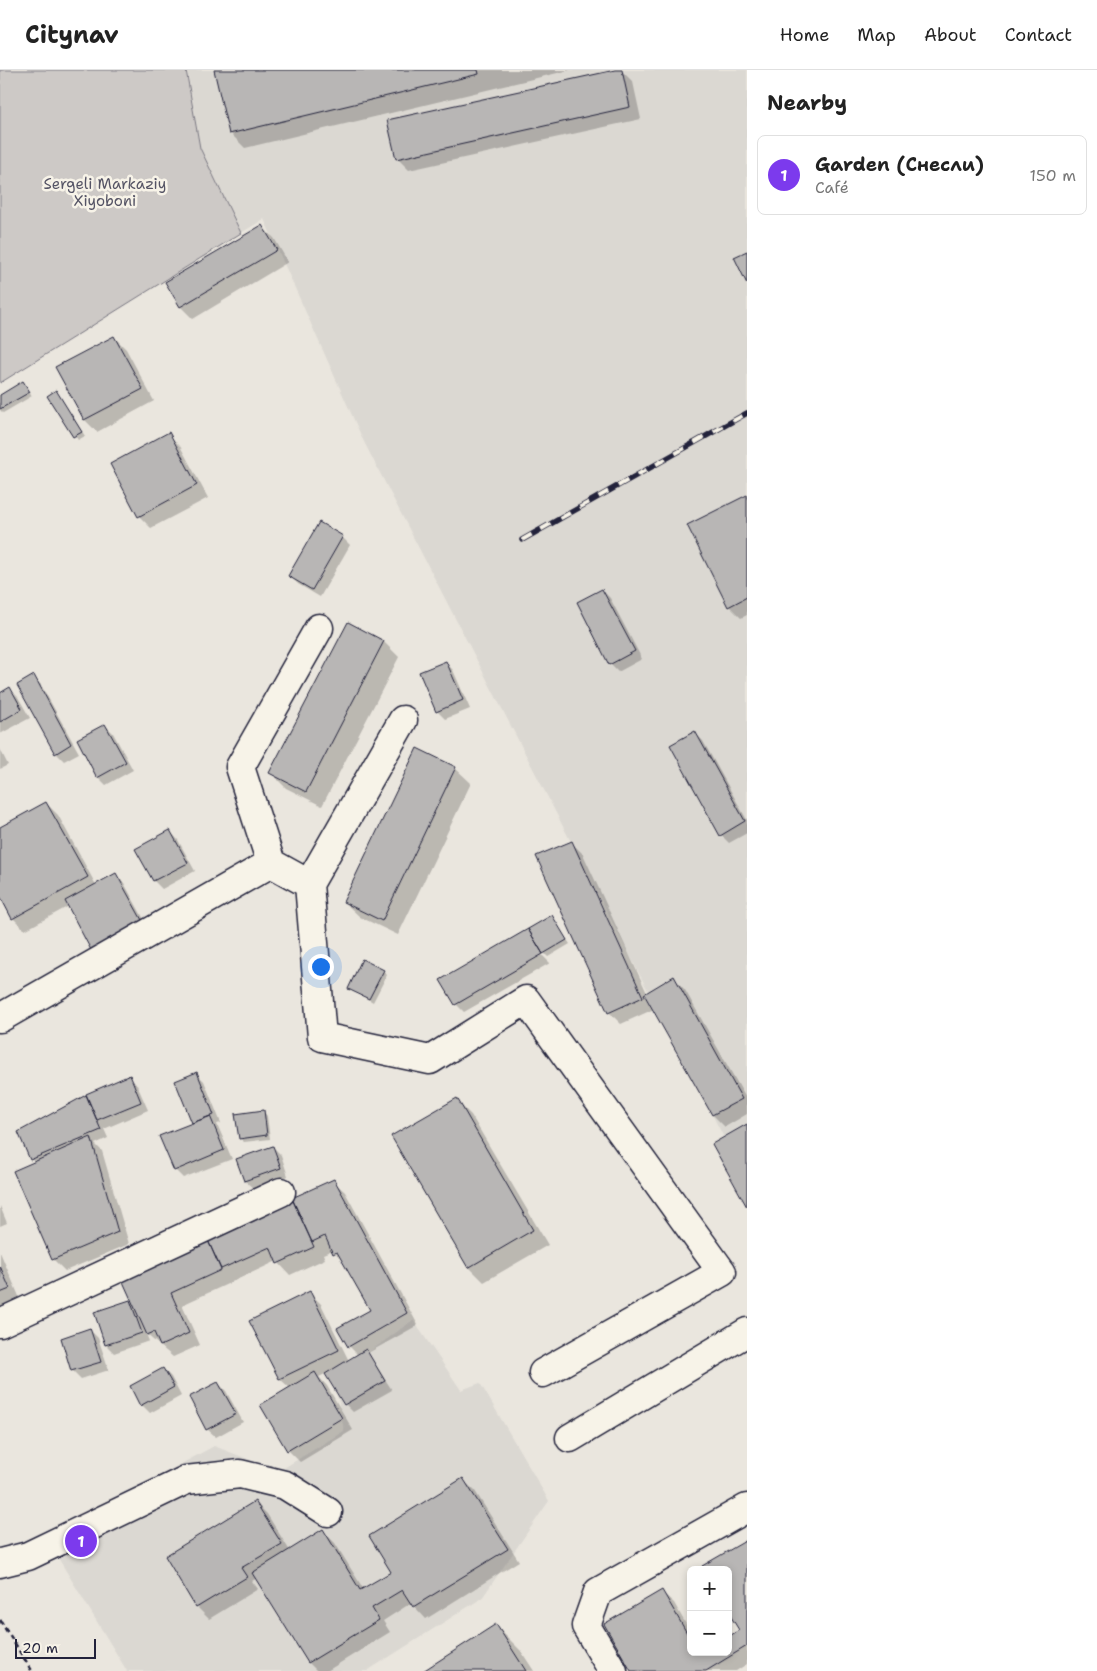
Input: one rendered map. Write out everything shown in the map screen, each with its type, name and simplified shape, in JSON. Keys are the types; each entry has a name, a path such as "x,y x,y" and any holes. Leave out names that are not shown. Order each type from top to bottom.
{"lane":[{"path":"309,884 271,863 240,767 320,628"},
{"path":"403,720 309,884 322,1037 430,1060 526,1000 722,1272 543,1373"},
{"path":"0,1018 271,863"},
{"path":"0,1323 281,1192"},
{"path":"570,1438 747,1332"},
{"path":"0,1564 28,1556 186,1480 240,1474 285,1485 328,1512"},
{"path":"613,1671 586,1626 598,1592 747,1508"}],"path":[{"path":"0,1620 32,1671"}],"shaded area":[{"path":"187,70 747,70 747,1182 364,442 264,219 241,233 200,148"},
{"path":"413,1320 461,1390 480,1383 549,1501 482,1598 367,1671 127,1671 46,1538 214,1446 279,1471 344,1431 334,1378"}],"green space":[{"name":"Sergeli Markaziy Xiyoboni","path":"0,70 186,70 200,148 241,233 0,383"}],"building":[{"path":"214,70 478,70 479,74 229,134"},
{"path":"622,70 630,107 396,159 387,120"},
{"path":"262,225 277,250 180,307 165,282"},
{"path":"747,251 747,284 734,257"},
{"path":"114,336 143,389 84,420 55,367"},
{"path":"23,381 30,392 0,409 0,395"},
{"path":"56,390 82,432 73,437 47,396"},
{"path":"169,432 197,485 138,517 110,464"},
{"path":"747,495 747,597 728,607 687,525"},
{"path":"319,522 343,536 312,590 288,576"},
{"path":"602,589 635,651 609,665 577,602"},
{"path":"348,622 384,641 306,792 269,773"},
{"path":"446,661 463,700 436,712 419,672"},
{"path":"34,675 71,744 55,754 17,685"},
{"path":"10,687 22,709 0,722 0,693"},
{"path":"105,724 126,762 97,778 77,739"},
{"path":"695,731 745,821 720,836 670,745"},
{"path":"417,748 456,767 382,921 343,902"},
{"path":"46,802 88,877 12,919 0,896 0,827"},
{"path":"170,830 188,863 153,881 135,849"},
{"path":"572,841 643,997 608,1013 536,856"},
{"path":"116,873 143,922 91,950 65,901"},
{"path":"552,915 567,940 543,954 528,929"},
{"path":"528,929 543,954 455,1005 440,980"},
{"path":"362,959 384,970 369,999 348,989"},
{"path":"674,976 742,1099 712,1115 644,994"},
{"path":"197,1072 214,1115 192,1123 175,1081"},
{"path":"130,1075 141,1102 97,1120 86,1094"},
{"path":"86,1095 101,1130 30,1160 18,1132"},
{"path":"457,1098 533,1230 468,1268 391,1136"},
{"path":"264,1110 267,1135 239,1139 235,1114"},
{"path":"210,1116 224,1150 174,1171 159,1136"},
{"path":"747,1124 747,1207 712,1144"},
{"path":"91,1137 118,1232 52,1260 13,1171"},
{"path":"273,1146 281,1168 244,1181 236,1159"},
{"path":"334,1179 407,1313 348,1347 337,1328 370,1310 337,1252 333,1254 325,1236 312,1242 292,1198"},
{"path":"293,1201 314,1247 277,1264 270,1247 221,1269 206,1236"},
{"path":"206,1236 221,1270 171,1293 189,1333 160,1346 154,1332 147,1335 120,1275"},
{"path":"0,1266 10,1289 0,1293"},
{"path":"310,1291 339,1350 279,1379 249,1321"},
{"path":"130,1300 142,1333 105,1345 94,1312"},
{"path":"90,1328 101,1362 71,1371 61,1338"},
{"path":"366,1349 385,1381 344,1405 325,1374"},
{"path":"163,1368 174,1387 140,1406 130,1386"},
{"path":"315,1372 342,1418 287,1451 260,1405"},
{"path":"218,1382 236,1414 206,1430 189,1397"},
{"path":"463,1478 508,1549 413,1607 402,1590 372,1608 379,1620 308,1663 252,1573 323,1529 360,1590 391,1572 369,1536"},
{"path":"255,1501 282,1544 241,1568 247,1577 196,1608 165,1556"},
{"path":"747,1540 747,1646 732,1655 732,1634 739,1630 732,1619 732,1566 702,1566"},
{"path":"662,1590 687,1633 687,1656 731,1656 706,1671 631,1671 604,1624"},
{"path":"496,1624 526,1671 423,1671"}],"railway":[{"path":"522,540 747,413"}],"place":[{"name":"Garden (Снесли)","path":"81,1541"}]}
